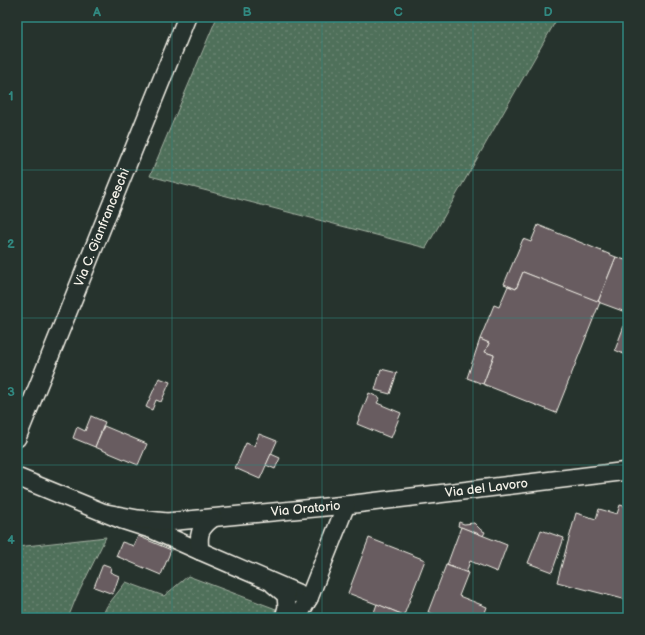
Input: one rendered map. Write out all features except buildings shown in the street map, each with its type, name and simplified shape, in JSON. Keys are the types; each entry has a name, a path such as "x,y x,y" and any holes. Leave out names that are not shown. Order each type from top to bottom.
{"street":[{"name":"Via C. Gianfranceschi","path":"17,438 187,17"},
{"name":"Via del Lavoro","path":"346,505 628,471"},
{"name":"Via Oratorio","path":"17,477 122,520 153,530 200,552 309,598"},
{"name":"Via Oratorio","path":"106,513 138,519 167,522 346,505 309,598 297,618"},
{"path":"200,552 200,532 206,523 213,518"},
{"name":"Via Oratorio","path":"270,581 286,595 287,607 284,618"}],"green space":[{"path":"217,17 558,17 426,248 150,176"},
{"path":"106,537 76,598 68,618 17,618 17,547"},
{"path":"188,576 276,609 272,618 101,618 107,606 126,582 164,596"}]}
